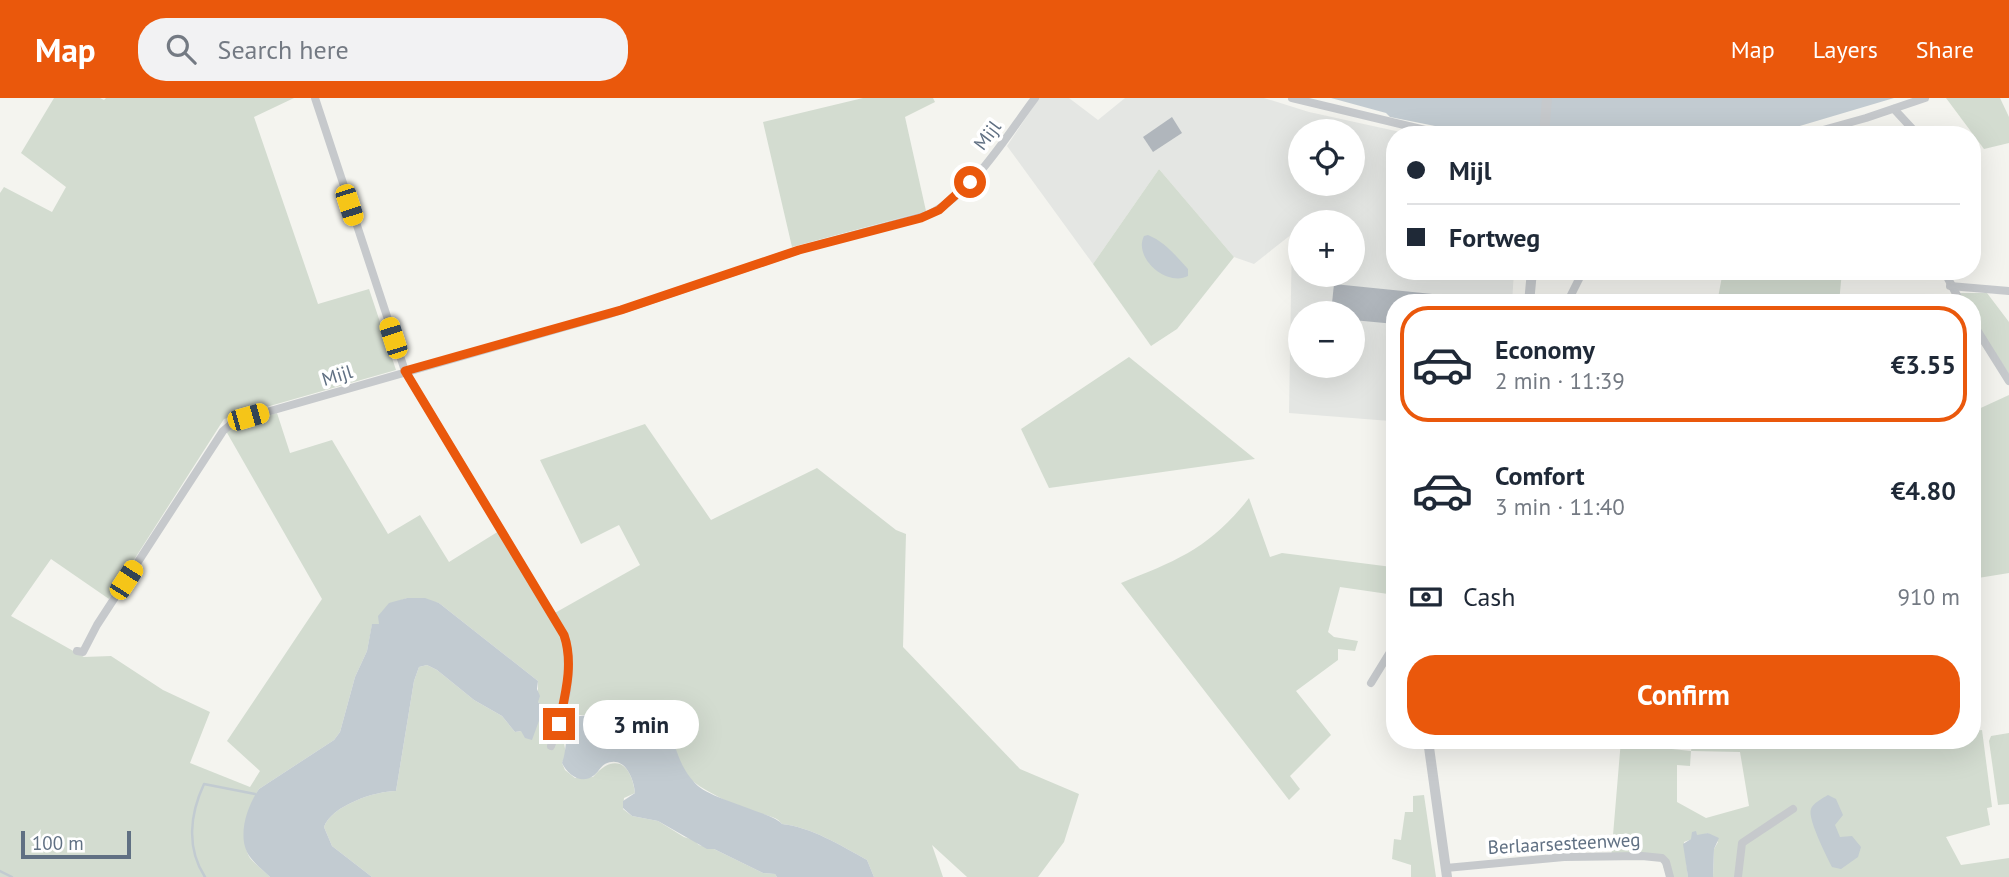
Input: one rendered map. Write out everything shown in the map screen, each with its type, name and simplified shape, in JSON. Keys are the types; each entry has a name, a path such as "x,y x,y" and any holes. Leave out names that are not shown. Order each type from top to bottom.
{"street":[{"path":"315,98 405,371 564,635 569,655 568,674 559,724 551,746"},
{"name":"Mijl","path":"78,651 83,652 104,615 228,426 235,421 607,315 799,250 930,214 970,182 1035,98"},
{"path":"1292,98 1409,126"},
{"path":"1545,126 1547,98"},
{"path":"1836,126 1926,98"},
{"path":"1894,109 1910,126"},
{"path":"1948,280 1955,294"},
{"path":"1950,286 2009,291"},
{"path":"1981,336 2009,381"},
{"path":"1371,684 1386,659"},
{"name":"Berlaarsesteenweg","path":"1430,749 1446,873 1564,857 1642,856 1662,858 1666,862 1670,877"},
{"path":"1738,877 1742,843 1793,809"}],"shaded area":[{"path":"54,98 294,98 254,117 318,304 369,289 396,370 224,419 109,599 51,559 11,616 84,657 111,656 163,690 210,712 190,763 250,787 260,771 227,741 322,599 226,431 277,413 290,453 332,440 388,534 420,515 449,562 499,531 553,614 640,565 619,525 581,544 540,460 645,424 711,520 817,468 896,530 906,534 903,647 1020,769 1079,794 1064,842 1038,877 967,877 932,845 943,877 874,877 867,860 837,843 804,829 782,824 773,817 745,809 700,786 681,768 664,727 647,715 622,711 577,715 564,743 566,754 562,763 565,770 575,778 593,777 608,765 620,764 630,774 633,782 635,793 624,798 623,809 632,816 658,821 699,845 777,877 372,877 332,846 324,827 328,819 344,806 377,794 396,791 414,681 419,667 427,665 437,670 474,700 502,716 515,732 542,717 544,707 538,702 538,681 439,603 407,598 396,602 379,624 372,625 367,651 355,677 340,732 334,740 259,789 255,796 249,813 245,843 250,858 270,877 0,877 0,193 4,187 52,212 66,187 21,153"},
{"path":"863,98 933,98 935,102 905,117 926,211 792,247 763,122"},
{"path":"1039,98 1069,98 1098,120 1125,98 1264,98 1341,119 1288,119 1288,196 1365,196 1365,124 1386,129 1386,280 1513,280 1513,294 1386,294 1386,421 1289,413 1290,378 1365,378 1365,301 1291,301 1291,287 1365,287 1365,210 1288,210 1288,237 1254,264 1234,257 1159,169 1093,264 1007,146"},
{"path":"1331,98 1894,98 1800,126 1435,126 1390,117 1386,113"},
{"path":"1946,98 2000,98 2009,117 2009,143 1984,149 1981,145 1981,126 1967,126"},
{"path":"1159,169 1234,257 1177,329 1151,346 1093,264"},
{"path":"1148,235 1160,241 1174,254 1188,269 1188,276 1171,277 1154,268 1143,253 1144,236"},
{"path":"1721,280 1841,280 1840,294 1719,294"},
{"path":"1987,293 2009,322 2009,374 1981,331 1981,294 1958,294"},
{"path":"1129,357 1255,459 1049,488 1021,429"},
{"path":"2009,395 2009,573 1981,578 1981,408"},
{"path":"1249,498 1270,557 1282,553 1386,566 1386,594 1340,587 1328,632 1334,637 1358,641 1355,651 1338,649 1338,660 1296,691 1331,735 1290,776 1300,789 1289,800 1121,583 1192,551 1235,515"},
{"path":"407,598 425,598 439,603 538,681 538,702 544,707 532,740 525,738 521,731 515,732 502,716 474,700 437,670 427,665 419,667 414,681 396,791 377,794 344,806 328,819 324,827 332,846 372,877 270,877 252,860 246,849 245,822 251,804 259,789 334,740 340,732 355,677 367,651 372,624 379,624 378,616 389,603"},
{"path":"636,710 652,717 670,734 682,764 698,786 782,824 804,829 837,843 867,860 874,877 777,877 775,874 763,873 714,849 707,849 658,821 632,816 623,808 623,801 635,793 633,781 627,769 618,762 605,764 595,775 584,779 579,779 567,771 562,763 571,717"},
{"path":"1982,730 1992,807 1987,808 1990,825 1946,837 1961,865 2009,858 2009,877 1713,877 1714,849 1718,842 1708,833 1684,842 1688,877 1667,877 1661,860 1611,859 1620,749 1981,749","holes":["1691,751 1740,752 1749,806 1706,818 1677,802 1677,765 1690,766"]},
{"path":"2009,733 2009,804 1998,805 1989,741 1991,736"},
{"path":"1424,795 1436,877 1411,877 1411,865 1392,859 1394,839 1401,840 1405,812 1413,812 1413,796"},
{"path":"1828,795 1836,799 1843,815 1835,825 1840,837 1852,836 1861,847 1858,857 1841,869 1832,867 1812,820 1811,809"},
{"path":"1696,831 1697,835 1708,833 1719,838 1714,849 1713,877 1688,877 1683,844 1691,839 1692,832"}],"building":[{"path":"1172,117 1182,133 1153,152 1143,137"},
{"path":"1334,287 1364,287 1432,294 1386,294 1386,323 1365,321 1365,301 1332,301"}],"waterway":[{"path":"205,877 195,854 192,831 199,795 204,784 255,794"},
{"path":"0,871 12,877"}],"route":[{"path":"559,724 568,674 569,655 564,635 405,371 621,310 799,250 921,218 939,210 970,182"}]}
